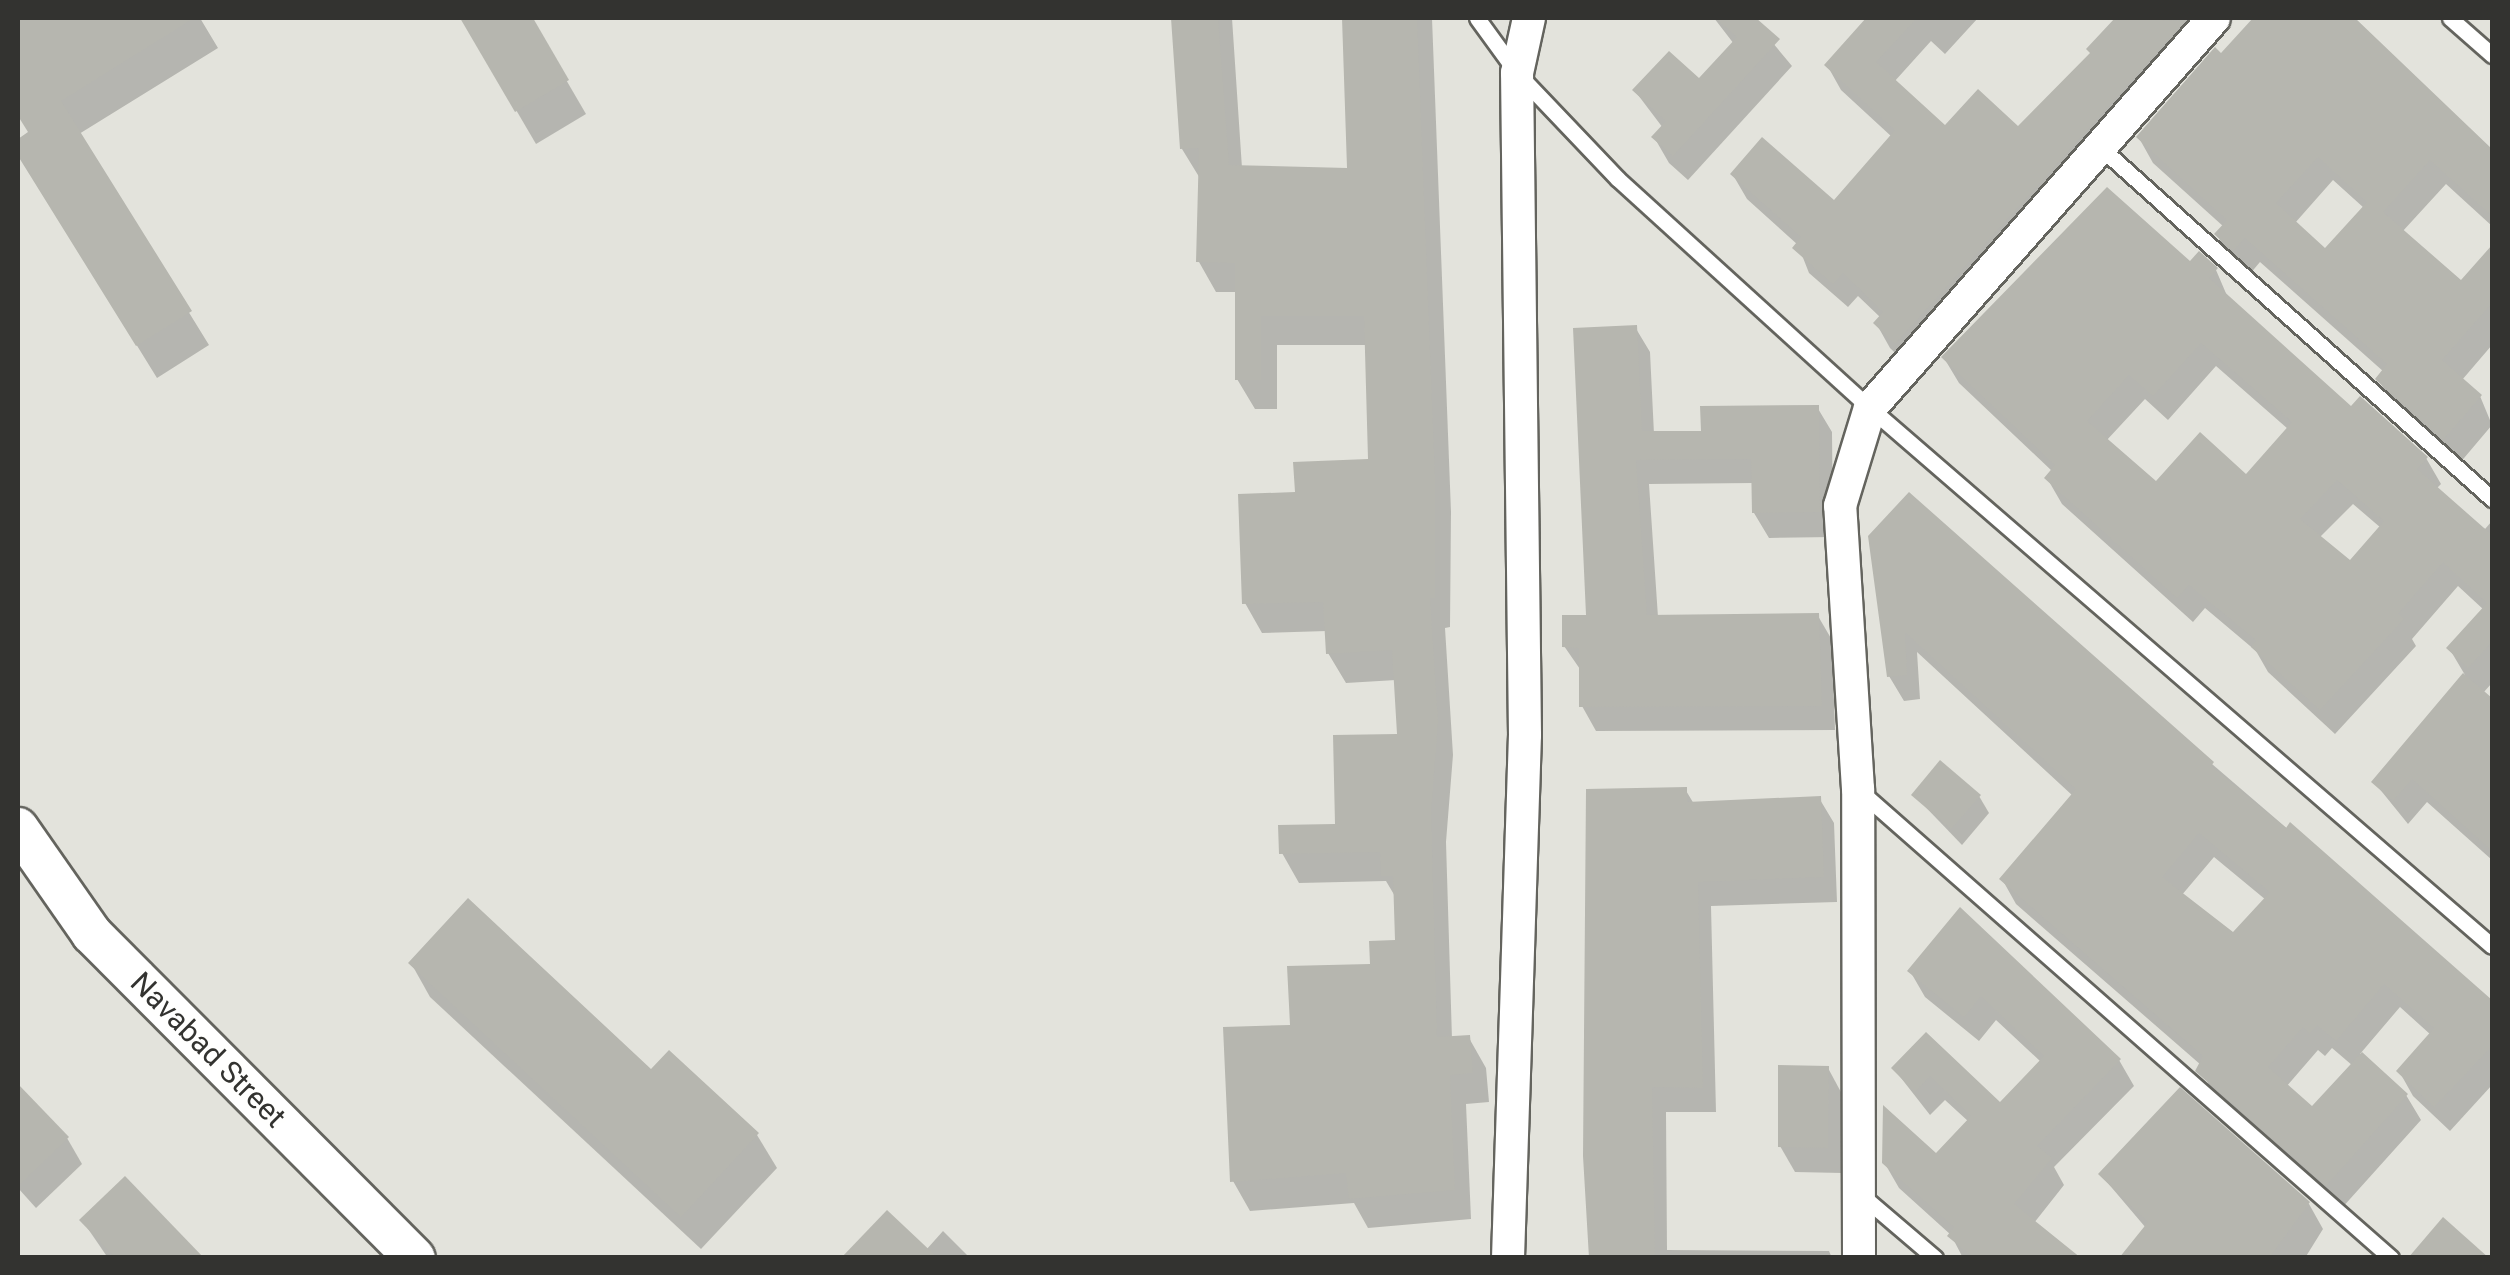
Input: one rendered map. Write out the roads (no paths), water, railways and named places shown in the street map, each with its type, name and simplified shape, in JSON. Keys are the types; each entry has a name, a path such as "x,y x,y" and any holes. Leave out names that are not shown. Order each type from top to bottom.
{"street":[{"path":"1508,1258 1525,735 1517,73 1529,18"},
{"path":"1858,1258 1858,789 1840,506 1870,408 2214,18"},
{"name":"Navabad Street","path":"18,828 92,934 415,1258"}],"lane":[{"path":"1477,18 1517,73 1618,178 1870,408 2492,946"},
{"path":"2450,18 2492,55"},
{"path":"2100,148 2492,498"},
{"path":"1858,789 2391,1258"},
{"path":"1860,1194 1934,1258"}]}
